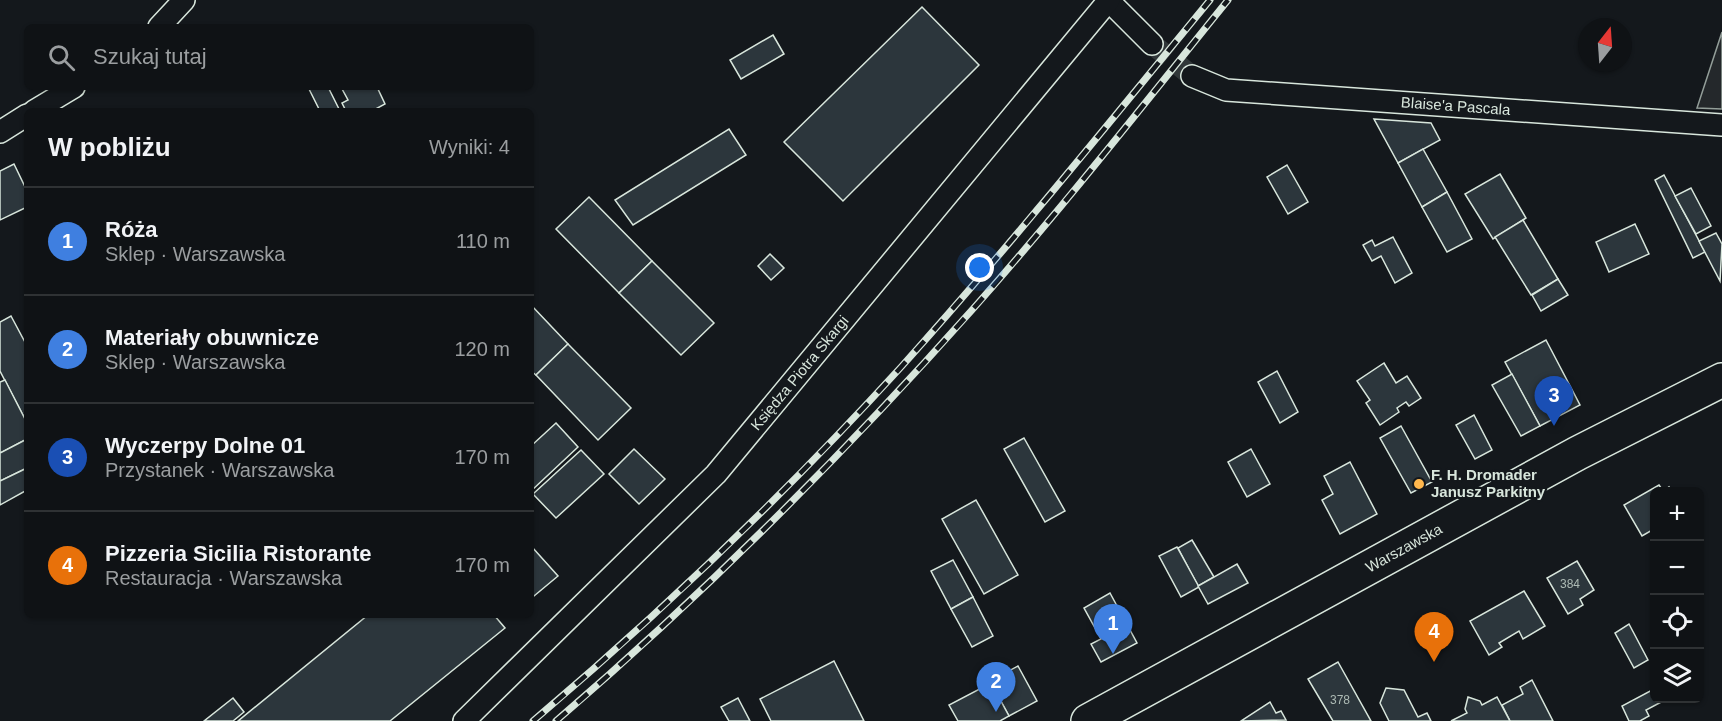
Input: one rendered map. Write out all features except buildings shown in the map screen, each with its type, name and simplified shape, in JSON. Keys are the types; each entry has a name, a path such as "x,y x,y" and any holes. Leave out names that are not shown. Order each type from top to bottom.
{"main road":[{"name":"Warszawska","path":"1088,721 1587,448 1722,380"}],"street":[{"path":"162,24 184,0"},
{"path":"1108,0 1152,44"},
{"name":"Księdza Piotra Skargi","path":"464,721 716,474 1108,0"},
{"name":"Blaise'a Pascala","path":"1192,76 1226,90 1722,125"},
{"path":"39,108 69,90"},
{"path":"0,132 24,117"}],"shaded area":[{"path":"1722,32 1722,109 1697,108"}],"tunnel":[{"path":"1152,44 1192,76"}],"railway":[{"path":"533,721 677,594 769,505 858,413 981,276 1210,0"},
{"path":"556,721 718,574 873,418 1038,234 1228,0"}],"place":[{"name":"Wyczerpy Dolne 01","path":"1554,426"},
{"name":"F. H. Dromader Janusz Parkitny","path":"1419,484"},
{"name":"Róża","path":"1113,654"},
{"name":"Pizzeria Sicilia Ristorante","path":"1434,662"},
{"name":"Materiały obuwnicze","path":"996,712"}]}
